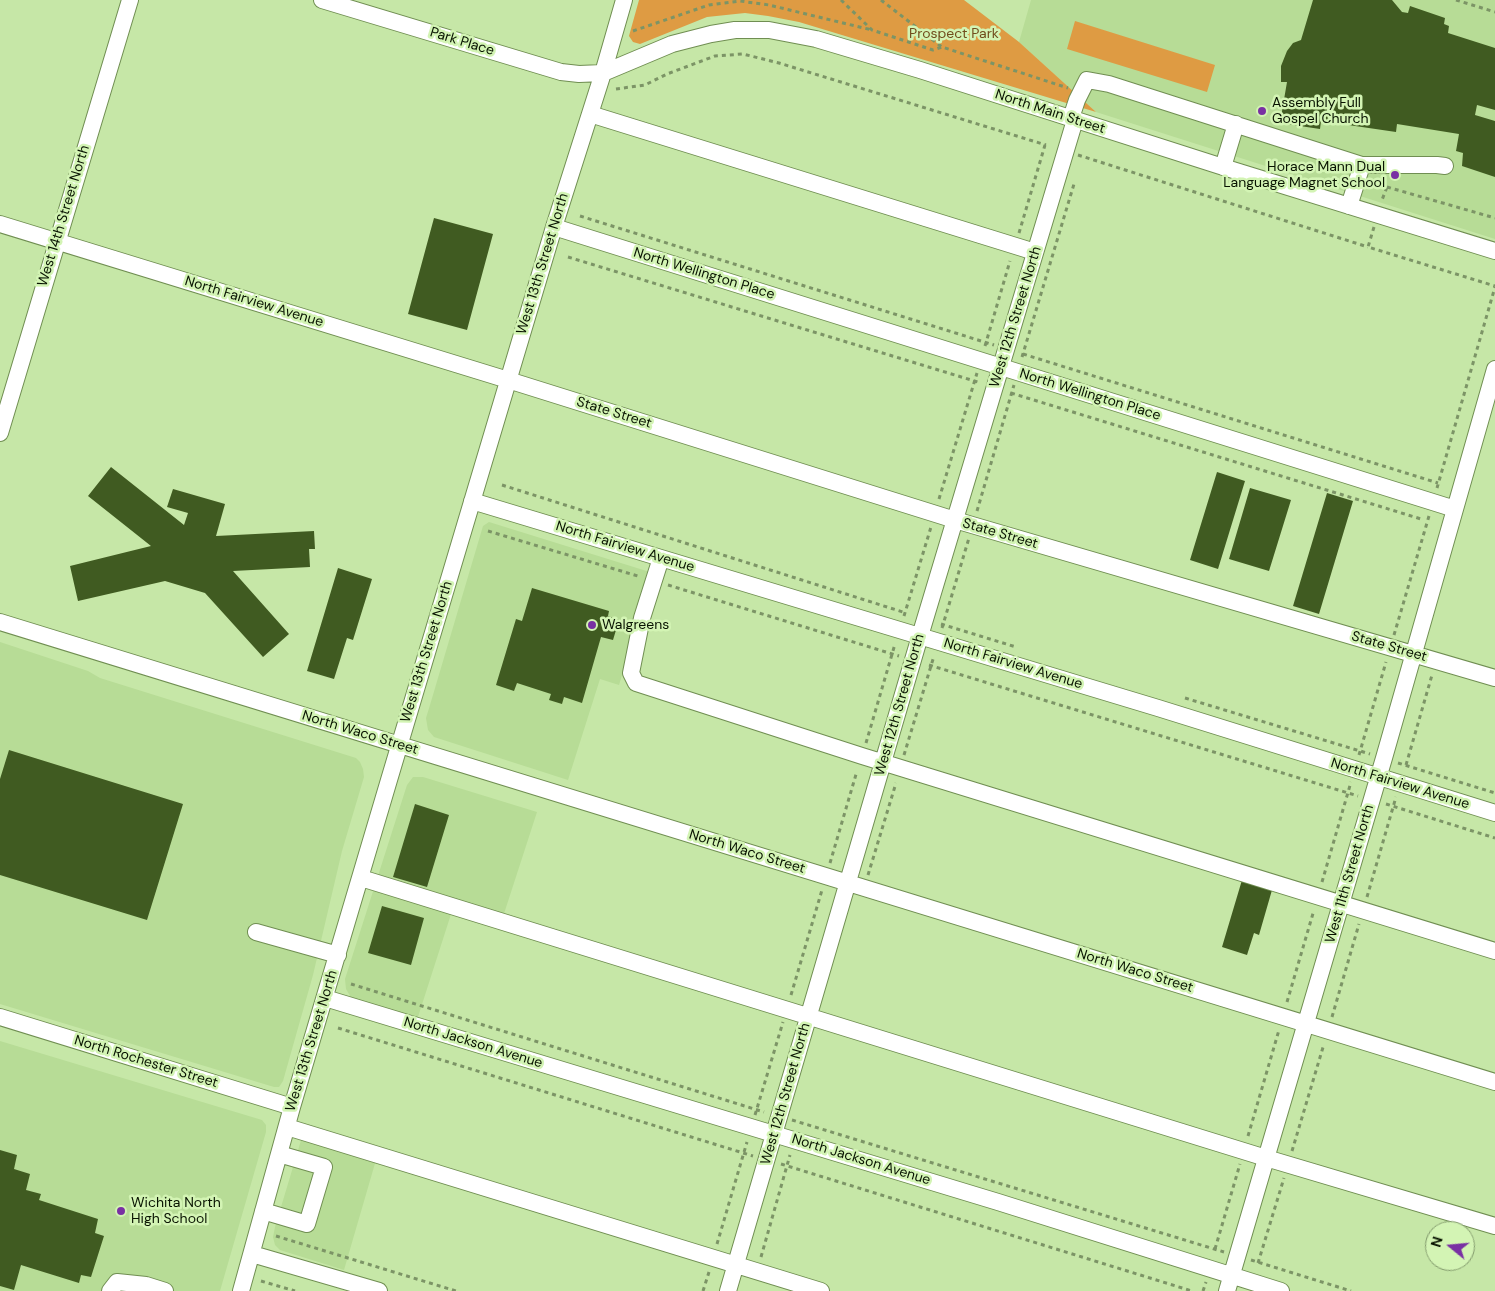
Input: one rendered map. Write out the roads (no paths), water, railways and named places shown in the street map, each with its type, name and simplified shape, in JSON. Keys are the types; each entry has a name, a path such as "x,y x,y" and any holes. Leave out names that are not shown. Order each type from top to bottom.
{"street":[{"name":"West 14th Street North","path":"0,433 130,0"},
{"name":"Park Place","path":"322,0 561,72 579,74 603,73"},
{"name":"West 13th Street North","path":"240,1291 292,1107 472,501 624,0"},
{"name":"North Main Street","path":"603,73 672,44 735,30 769,30 826,42 930,73 1223,167 1495,251"},
{"name":"West 12th Street North","path":"728,1291 774,1134 787,1118 809,1016 1065,151 1077,100 1087,80 1109,84 1236,124"},
{"path":"590,114 1035,252"},
{"path":"1223,167 1236,124 1362,165 1445,166"},
{"path":"1349,206 1362,165"},
{"name":"North Fairview Avenue","path":"0,224 508,380"},
{"name":"North Wellington Place","path":"554,227 1455,509"},
{"name":"West 11th Street North","path":"1229,1283 1384,758 1495,369"},
{"name":"State Street","path":"508,380 972,526 1495,678"},
{"name":"North Fairview Avenue","path":"472,501 920,636 1495,813"},
{"path":"662,558 642,618 631,673 636,683 900,768 1495,951"},
{"name":"North Waco Street","path":"0,622 1495,1082"},
{"path":"361,878 1266,1158 1495,1226"},
{"path":"256,932 338,955"},
{"name":"North Jackson Avenue","path":"325,998 1210,1268 1229,1283 1281,1291"},
{"name":"North Rochester Street","path":"0,1017 292,1107"},
{"path":"287,1127 821,1291"},
{"path":"263,1211 307,1224 324,1167 279,1154"},
{"path":"252,1254 379,1291"},
{"path":"110,1291 117,1282 165,1291"}],"place":[{"name":"Assembly Full Gospel Church","path":"1262,111"},
{"name":"Horace Mann Dual Language Magnet School","path":"1395,175"},
{"name":"Walgreens","path":"592,625"},
{"name":"Wichita North High School","path":"121,1211"}],"park label":[{"name":"Prospect Park","path":"954,34"}]}
